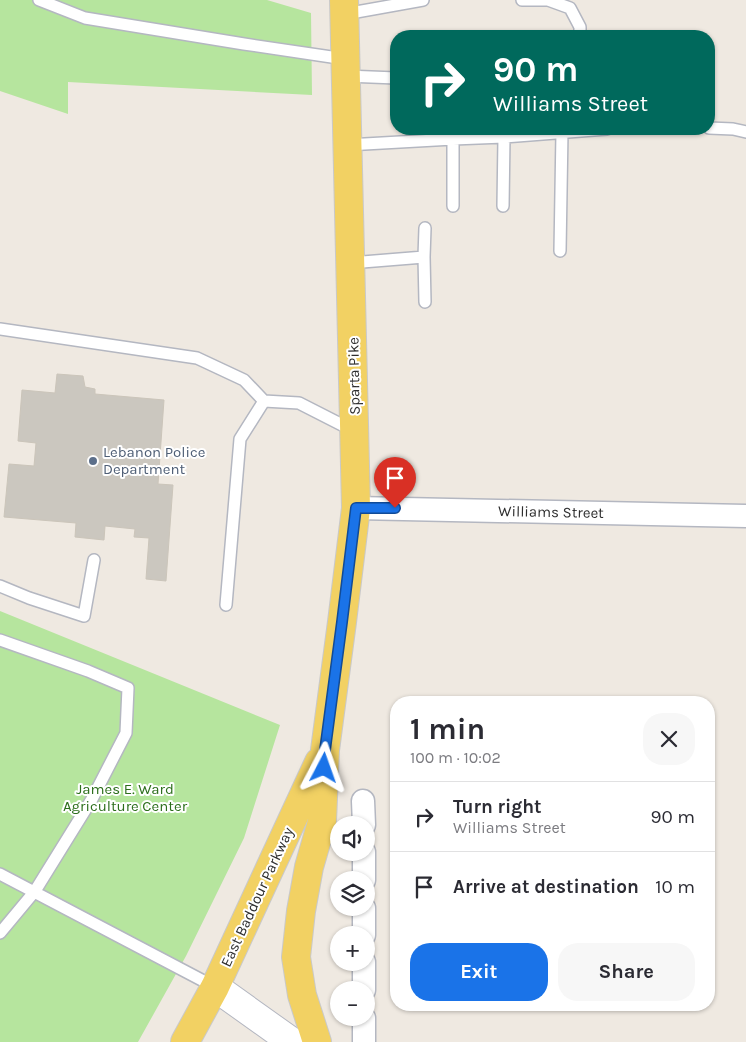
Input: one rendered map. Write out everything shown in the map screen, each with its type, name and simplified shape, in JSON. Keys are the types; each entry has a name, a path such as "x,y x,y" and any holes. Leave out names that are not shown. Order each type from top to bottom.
{"main road":[{"name":"Sparta Pike","path":"325,750 356,508 344,7"},
{"name":"East Baddour Parkway","path":"185,1042 216,987 325,750"},
{"path":"316,1042 302,994 296,957 301,910 309,867 322,822 325,750"}],"street":[{"name":"Williams Street","path":"356,508 746,516"},
{"path":"364,801 364,816"},
{"path":"216,987 292,1042"},
{"path":"364,1026 364,1042"}],"lane":[{"path":"39,0 85,18 244,44 390,77"},
{"path":"344,7 423,0"},
{"path":"522,0 548,0 570,8 580,30"},
{"path":"715,128 746,132"},
{"path":"347,145 527,135"},
{"path":"560,252 562,135"},
{"path":"503,206 504,137"},
{"path":"453,139 453,206"},
{"path":"425,228 425,302"},
{"path":"350,263 424,258"},
{"path":"0,329 197,358 244,380 264,401 299,404 355,431"},
{"path":"226,605 240,439 264,401"},
{"path":"0,586 29,598 84,616 94,560"},
{"path":"0,640 88,671 128,688 126,733 92,799 35,891 0,932"},
{"path":"0,874 216,987"}],"green space":[{"path":"0,0 267,0 311,13 312,95 68,82 68,114 0,91"},
{"name":"James E. Ward Agriculture Center","path":"0,611 280,725 244,838 186,956 138,1042 0,1042"}],"building":[{"path":"57,374 83,376 85,387 95,389 95,394 164,400 158,484 173,485 166,581 146,579 149,538 134,537 135,529 105,526 104,540 75,537 76,523 4,517 9,464 34,466 36,443 18,441 22,390 55,393"}],"place":[{"name":"Lebanon Police Department","path":"93,461"}],"route":[{"path":"324,768 356,508 395,508"}]}
